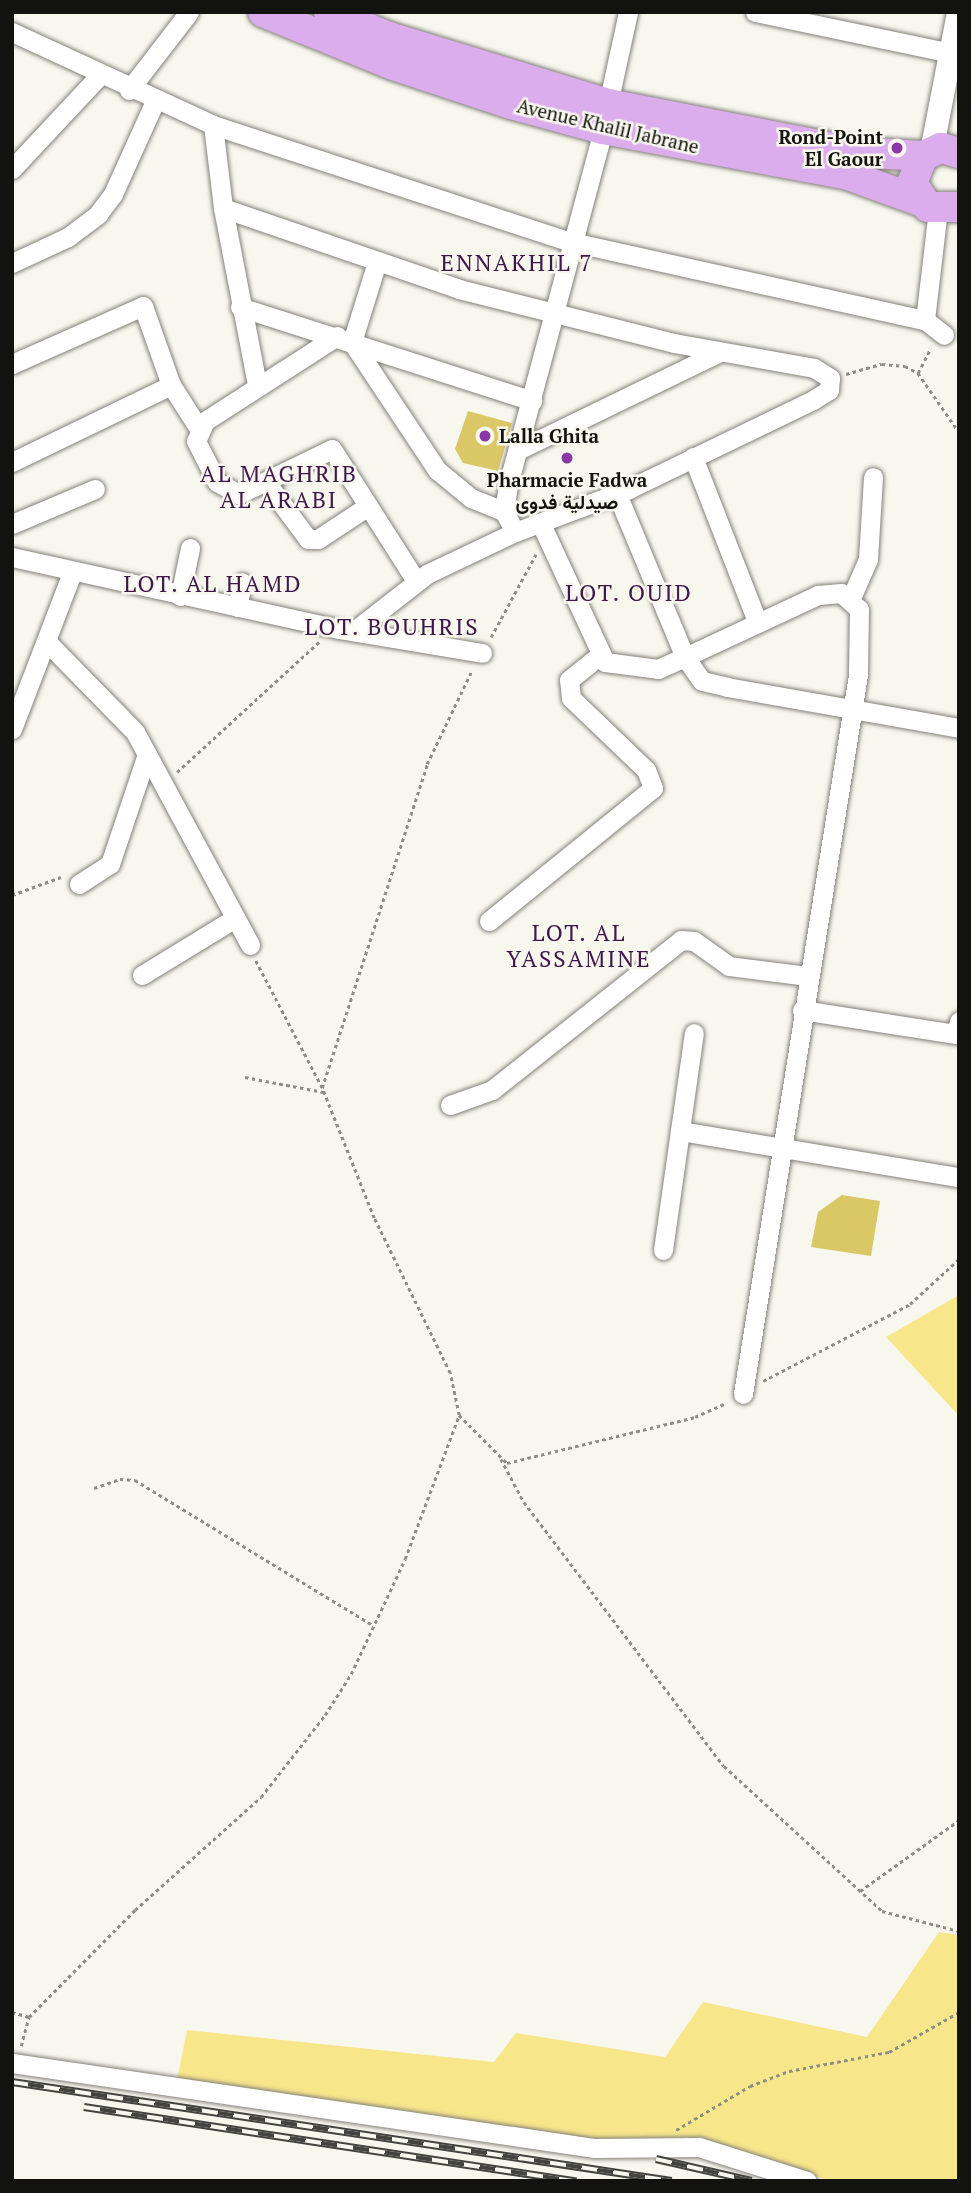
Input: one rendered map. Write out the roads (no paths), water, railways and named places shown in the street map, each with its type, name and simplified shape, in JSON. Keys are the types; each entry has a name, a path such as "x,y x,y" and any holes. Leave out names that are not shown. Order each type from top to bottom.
{"main road":[{"name":"Avenue Khalil Jabrane","path":"263,12 439,82 606,116 848,175 947,206"},
{"name":"Avenue Khalil Jabrane","path":"329,12 389,37 606,116 854,152 938,153"},
{"path":"938,153 912,183 947,206"}],"street":[{"path":"129,90 189,12"},
{"path":"515,532 504,511 606,116 628,12"},
{"path":"755,12 951,53"},
{"path":"938,153 958,12"},
{"path":"12,32 129,90 214,125 572,242 925,320 944,335"},
{"path":"12,169 99,76"},
{"path":"12,263 68,237 98,214 113,194 156,101"},
{"path":"214,125 223,208 257,385"},
{"path":"925,320 947,206"},
{"path":"223,208 376,265 556,314 720,352 814,368 830,378 823,395 544,530 515,532 416,581 347,630"},
{"path":"198,427 257,385 345,339 376,265"},
{"path":"12,364 143,306 171,385 198,427 196,442 223,489 239,494 268,485 327,447 416,581"},
{"path":"240,307 532,401"},
{"path":"345,339 437,470 471,498 504,511"},
{"path":"518,450 720,352"},
{"path":"12,462 171,385"},
{"path":"693,457 757,621"},
{"path":"851,598 868,559 873,477"},
{"path":"268,485 308,539 368,506"},
{"path":"12,524 95,489"},
{"path":"617,494 685,657 702,681 959,727"},
{"path":"544,530 599,656 612,665 658,670 757,621 830,592 851,598 859,609 861,636 851,708 779,1148 743,1394"},
{"path":"180,596 190,548"},
{"path":"12,556 72,573 180,596 347,630 482,653"},
{"path":"12,729 72,573"},
{"path":"237,607 242,583"},
{"path":"46,641 135,733 166,785 250,945"},
{"path":"489,920 653,788 646,770 571,698 569,680 599,656"},
{"path":"72,880 110,864 147,754"},
{"path":"142,975 235,918"},
{"path":"450,1105 492,1090 681,940 694,941 729,966 808,976"},
{"path":"803,1010 958,1030"},
{"path":"663,1250 694,1033"},
{"path":"680,1131 959,1177"},
{"path":"14,2063 595,2148 699,2147 807,2181"}],"railway":[{"path":"12,2082 672,2181"},
{"path":"84,2107 576,2181"},
{"path":"656,2159 752,2181"}],"place":[{"name":"Rond-Point El Gaour","path":"897,148"},
{"name":"Lalla Ghita","path":"485,436"},
{"name":"Pharmacie Fadwa صيدلية فدوى","path":"567,458"}],"district":[{"name":"ENNAKHIL 7","path":"517,263"},
{"name":"AL MAGHRIB AL ARABI","path":"279,487"},
{"name":"LOT. AL HAMD","path":"213,584"},
{"name":"LOT. OUID","path":"629,593"},
{"name":"LOT. BOUHRIS","path":"392,627"},
{"name":"LOT. AL YASSAMINE","path":"579,946"}]}
